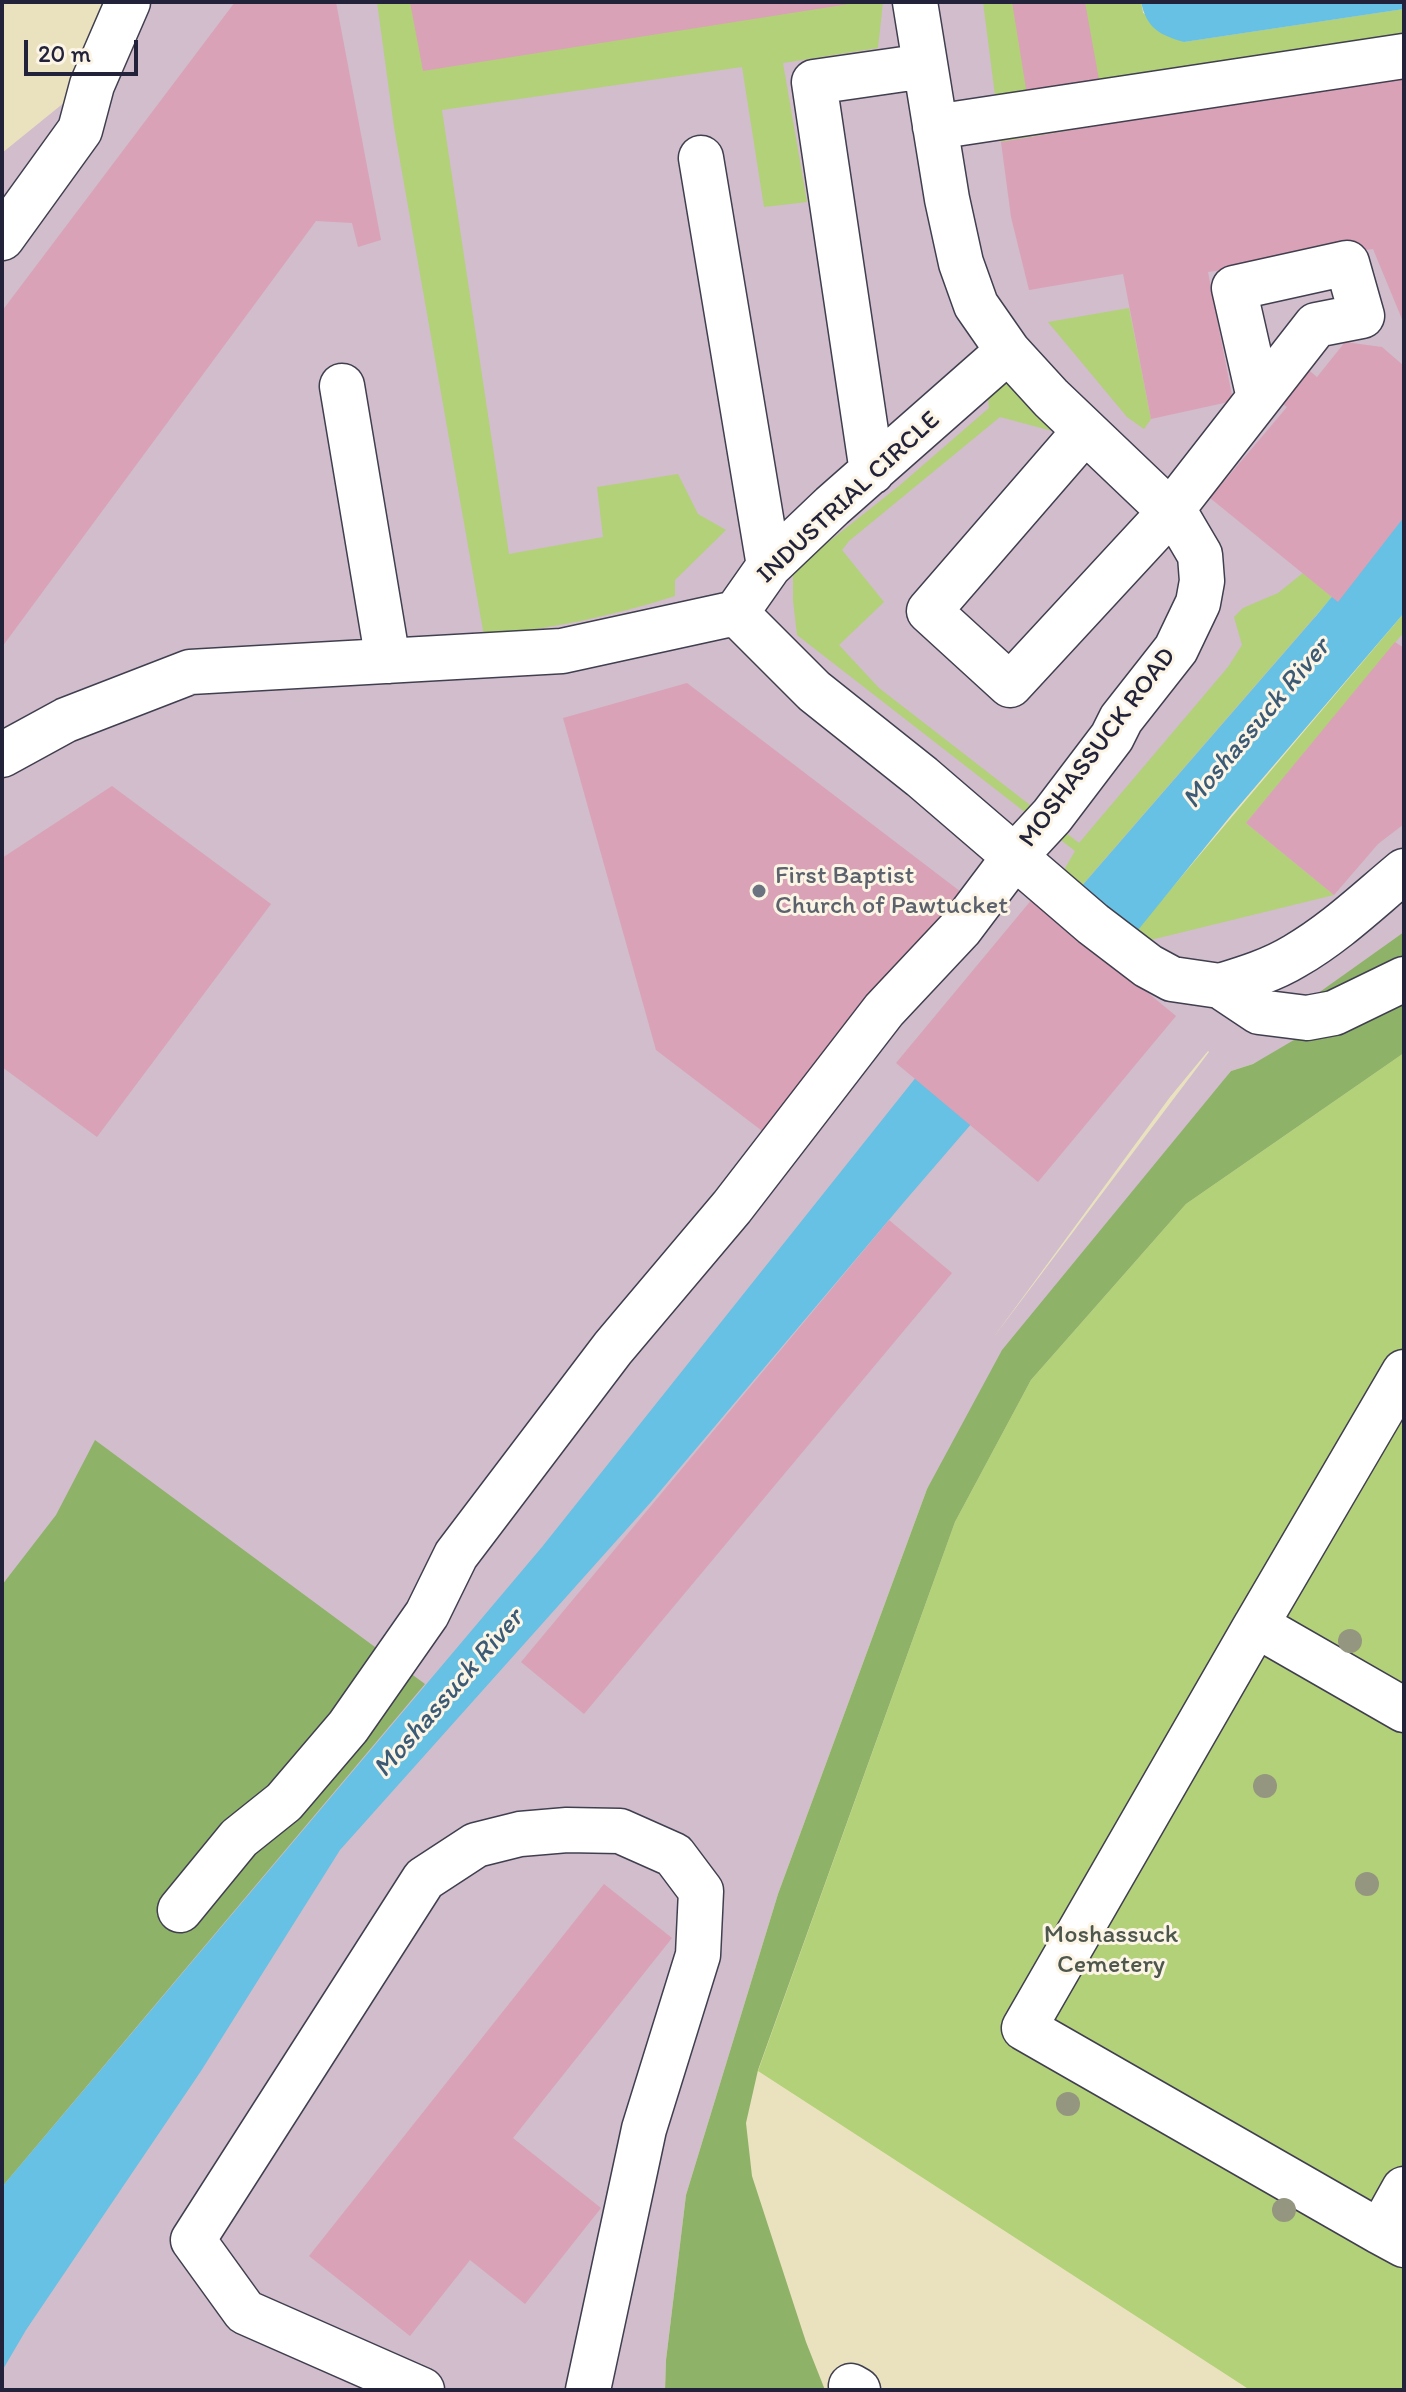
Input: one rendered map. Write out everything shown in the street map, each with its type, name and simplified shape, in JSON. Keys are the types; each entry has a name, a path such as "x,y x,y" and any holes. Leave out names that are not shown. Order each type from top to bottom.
{"street":[{"path":"2,238 80,130 92,85 128,2"},
{"path":"915,2 961,263 976,305 1008,351"},
{"path":"935,127 1404,56"},
{"path":"872,472 814,82 925,66"},
{"path":"701,158 769,566"},
{"name":"INDUSTRIAL CIRCLE","path":"736,613 769,566 1008,351"},
{"name":"MOSHASSUCK ROAD","path":"736,613 814,691 1015,856 1052,816 1112,737 1121,719 1176,649 1198,603 1202,581 1200,555 1180,521 1085,431 1008,351"},
{"path":"342,386 388,661"},
{"path":"1085,431 929,611 1010,685 1170,512 1259,398"},
{"path":"2,755 66,720 190,672 562,651 736,613"},
{"path":"180,1910 239,1838 284,1802 348,1727 427,1614 456,1555 595,1373 732,1207 884,1010 960,929 1015,856 1093,924 1148,966 1172,979 1220,986 1259,1012 1307,1018 1334,1013 1404,979"},
{"path":"1220,986 1265,972 1295,956 1323,938 1404,871"},
{"path":"1404,1372 1024,2028 1392,2239 1404,2189"},
{"path":"1256,1625 1404,1710"},
{"path":"422,2390 245,2312 193,2240 424,1879 476,1845 520,1834 567,1830 620,1831 674,1855 701,1891 698,1955 644,2129 588,2390"}],"shaded area":[{"path":"127,2 1141,2 1143,13 1184,42 1404,9 1404,509 1316,616 1119,952 1404,616 1404,990 1253,1064 1231,1071 927,1489 778,1894 686,2195 665,2390 2,2390 2,153 81,89","holes":["1209,1052 993,1338 1170,1097"]}],"green space":[{"path":"377,2 883,2 878,48 783,63 807,202 764,207 742,67 442,110 509,554 603,537 597,487 678,474 698,514 726,530 675,580 675,596 581,621 484,636 394,127"},
{"path":"983,2 1141,2 1143,13 1184,42 1404,9 1404,74 1001,142"},
{"path":"1129,308 1151,419 1144,429 1127,417 1048,322"},
{"path":"984,347 1052,431 1000,417 849,541 842,550 884,602 839,645 879,688 1079,843 1228,667 1242,645 1234,617 1243,608 1278,593 1303,573 1332,597 1078,890 1061,875 1075,851 797,635 793,570 899,486 989,408"},
{"path":"1404,613 1404,632 1246,823 1334,895 1122,947"},
{"path":"1404,932 1404,1053 1186,1204 1031,1380 955,1522 758,2070 746,2123 752,2176 806,2342 825,2390 665,2390 686,2195 778,1894 927,1489 1002,1350 1231,1071 1253,1064 1357,1003 1286,1016"},
{"name":"Moshassuck Cemetery","path":"1404,1053 1404,2390 1250,2390 758,2071 955,1522 1031,1380 1186,1204"},
{"path":"95,1440 425,1684 2,2187 2,1585 56,1515"}],"water":[{"path":"1141,2 1404,2 1404,9 1184,42 1156,30 1147,19"},
{"name":"Moshassuck River","path":"1404,509 1404,613 651,1502 340,1850 201,2071 26,2330 2,2371 2,2187 542,1547 917,1076 1316,616"}],"building":[{"path":"235,2 336,2 381,240 358,247 352,223 316,221 2,647 2,311"},
{"path":"410,2 849,2 849,4 423,71"},
{"path":"1012,2 1085,2 1102,96 1029,107"},
{"path":"1404,74 1404,324 1373,249 1208,272 1233,401 1151,419 1123,274 1029,290 1011,217 1001,142"},
{"path":"1345,342 1382,347 1404,366 1404,517 1338,602 1210,498 1287,407 1277,400 1305,367 1317,377"},
{"path":"1395,642 1404,648 1404,824 1378,844 1334,895 1246,823"},
{"path":"687,683 961,892 774,1140 656,1050 563,718"},
{"path":"112,786 271,904 97,1137 2,1067 2,858"},
{"path":"1033,898 1176,1016 1038,1182 896,1063"},
{"path":"889,1220 952,1273 584,1714 521,1662"},
{"path":"604,1884 672,1938 513,2138 601,2208 525,2304 470,2260 410,2336 309,2256"}],"place":[{"name":"First Baptist Church of Pawtucket","path":"759,891"}]}
